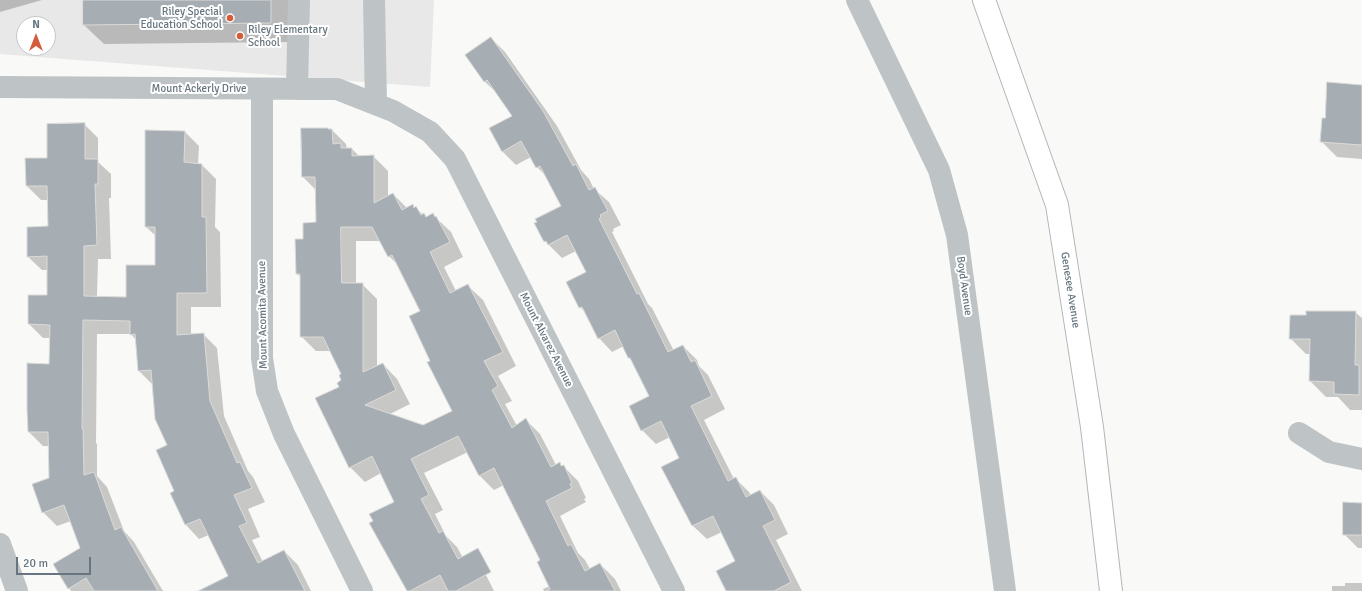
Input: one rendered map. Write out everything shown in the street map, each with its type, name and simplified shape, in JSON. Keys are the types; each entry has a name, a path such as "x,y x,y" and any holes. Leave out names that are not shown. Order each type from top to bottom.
{"main road":[{"name":"Genesee Avenue","path":"984,0 1057,205 1092,427 1111,591"}],"street":[{"path":"297,89 299,0"},
{"path":"374,0 385,108"},
{"name":"Boyd Avenue","path":"857,0 938,170 957,235 1005,591"},
{"name":"Mount Ackerly Drive","path":"0,87 337,89 385,108"},
{"name":"Mount Acomita Avenue","path":"262,89 262,358 268,391 284,434 362,591"},
{"name":"Mount Alvarez Avenue","path":"385,108 430,132 455,159 674,591"},
{"path":"1299,432 1329,452 1362,460"},
{"path":"0,544 17,591"}],"shaded area":[{"name":"Riley Elementary School","path":"0,0 434,0 430,87 26,56 56,56 56,16 16,16 16,55 0,54"}],"building":[{"path":"83,0 271,0 271,23 83,25"},
{"path":"491,37 543,111 573,166 576,164 589,190 595,187 608,211 600,215 601,217 599,219 637,294 639,293 668,352 683,345 691,362 695,360 712,396 691,406 728,481 736,477 746,497 760,490 775,520 763,526 791,582 774,591 726,591 716,571 735,561 713,516 692,526 661,467 679,458 661,421 641,431 629,406 649,396 630,358 628,358 615,330 598,339 582,307 579,308 566,282 586,272 567,235 548,245 546,241 544,242 534,223 537,222 535,219 561,206 540,166 536,168 521,141 502,152 489,128 512,116 487,80 484,82 465,55"},
{"path":"1327,82 1362,85 1362,145 1320,142 1322,118 1325,118"},
{"path":"85,123 85,159 98,159 98,184 95,184 97,245 84,246 84,296 126,297 126,265 155,265 155,227 145,227 145,130 185,131 184,162 202,164 202,217 206,217 207,293 177,293 177,335 204,333 210,401 237,463 240,462 252,488 234,495 247,523 239,526 258,563 284,550 305,591 198,591 228,576 200,519 185,525 170,493 174,491 156,450 167,445 155,419 151,370 138,371 135,334 130,335 130,321 83,320 82,429 84,475 94,472 115,530 121,527 158,591 94,591 86,578 68,589 53,564 80,548 64,505 42,513 32,484 49,478 48,432 28,432 27,363 49,364 50,325 28,324 28,295 47,295 47,256 27,257 27,227 48,226 47,186 26,186 25,158 47,158 47,124"},
{"path":"301,128 332,129 333,144 341,143 341,148 352,148 352,156 374,155 374,203 393,193 402,210 413,204 414,208 416,206 421,215 424,213 426,217 433,213 435,217 436,216 450,242 430,252 450,293 468,284 503,352 484,361 498,386 492,390 512,428 526,418 551,467 560,462 561,466 564,465 572,483 570,484 572,488 546,501 568,546 571,544 585,571 600,563 615,591 546,591 550,589 537,562 540,560 494,468 479,476 458,436 411,459 429,495 421,499 439,533 443,531 458,559 478,548 491,572 456,591 448,591 440,575 410,591 407,591 369,523 373,521 369,514 394,502 372,456 349,468 315,398 339,387 337,383 341,380 339,375 341,374 323,337 300,337 300,274 296,274 295,239 303,239 303,223 316,222 315,177 302,177","holes":["341,227 372,227 388,257 392,255 420,311 409,316 430,361 427,362 452,411 423,425 365,405 396,390 383,363 363,372 363,283 342,283"]},
{"path":"1306,311 1356,311 1355,365 1359,365 1359,395 1334,394 1334,382 1309,381 1310,339 1289,339 1290,315 1306,315"},
{"path":"1343,502 1362,503 1362,535 1343,535"}],"place":[{"name":"Riley Special Education School","path":"230,18"},
{"name":"Riley Elementary School","path":"240,36"}]}
